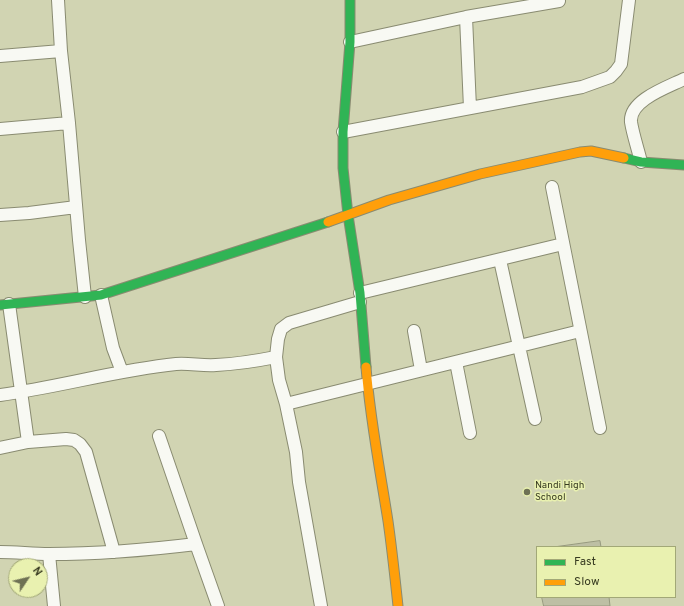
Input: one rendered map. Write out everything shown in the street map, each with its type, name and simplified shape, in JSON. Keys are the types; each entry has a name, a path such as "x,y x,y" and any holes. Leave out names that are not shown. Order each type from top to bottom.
{"street":[{"path":"58,0 61,51 79,240 86,297"},
{"path":"350,0 350,42 343,168 360,297 367,384 388,524 398,606"},
{"path":"344,132 582,87 610,77 616,72 620,64 629,0"},
{"path":"350,42 466,16 559,1"},
{"path":"466,16 470,108"},
{"path":"0,56 61,51"},
{"path":"641,162 631,121 632,112 638,104 648,97 684,79"},
{"path":"0,129 69,123"},
{"path":"28,442 21,392 4,305 101,295 348,215 389,200 480,174 580,152 592,151 641,162 684,165"},
{"path":"552,187 600,428"},
{"path":"0,215 76,207"},
{"path":"321,606 299,482 296,452 286,404 279,380 276,357 281,329 289,323 360,297 563,244"},
{"path":"500,260 535,419"},
{"path":"101,295 113,348 122,372"},
{"path":"414,330 421,370"},
{"path":"286,404 580,331"},
{"path":"0,395 122,372 177,364 214,366 276,357"},
{"path":"456,362 470,433"},
{"path":"159,436 218,606"},
{"path":"0,448 28,442 66,439 74,440 80,444 86,452 114,552"},
{"path":"0,552 49,554 114,552 196,544"},
{"path":"49,554 54,606"}],"building":[{"path":"600,541 601,546 562,546"},
{"path":"542,598 609,598 610,606 544,606"}],"traffic: fast":[{"path":"350,0 350,42 343,132 343,168 348,215 360,293 366,367"},
{"path":"624,158 641,162 684,165"},
{"path":"0,305 101,295 328,222"}],"traffic: slow":[{"path":"328,222 389,200 480,174 580,152 591,151 624,158"},
{"path":"366,367 398,606"}],"place":[{"name":"Nandi High School","path":"527,492"}]}
